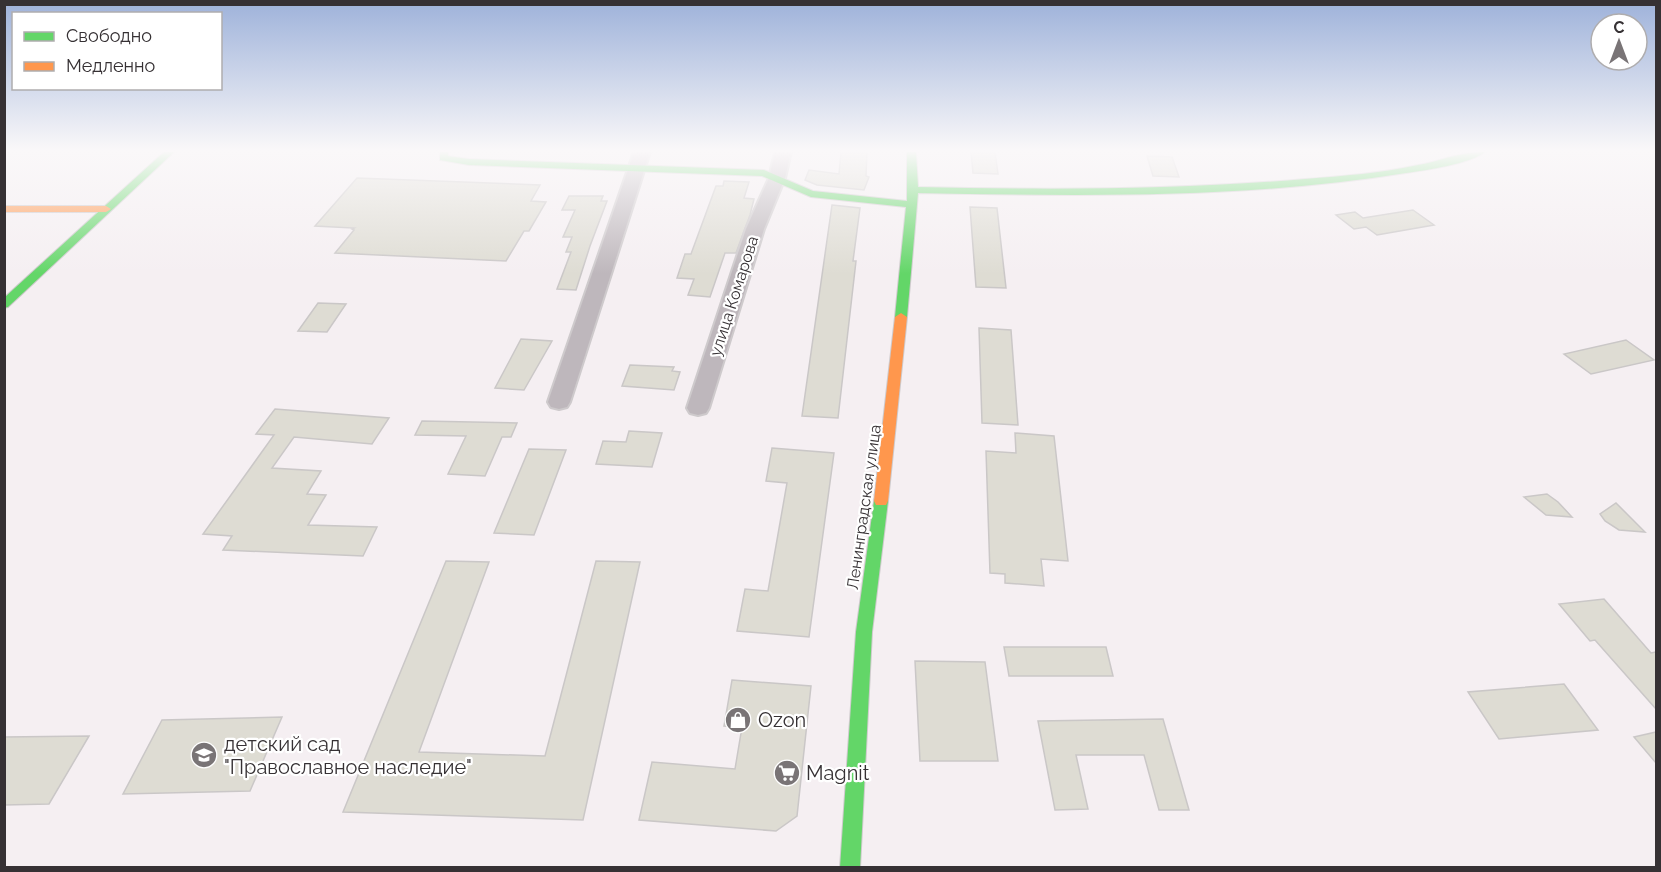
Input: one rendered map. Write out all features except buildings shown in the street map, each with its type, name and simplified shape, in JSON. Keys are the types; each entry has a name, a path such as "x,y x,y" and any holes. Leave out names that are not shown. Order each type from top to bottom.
{"street":[{"path":"4,305 124,193"},
{"path":"560,402 627,193"},
{"name":"улица Комарова","path":"698,408 755,229 771,193"},
{"path":"807,193 812,195 912,197 1102,193"},
{"name":"Ленинградская улица","path":"850,867 864,632 892,419 912,193"},
{"path":"4,209 106,209"}],"traffic: fast":[{"path":"4,305 125,193"},
{"path":"808,193 911,204"},
{"path":"901,317 913,193"},
{"path":"850,868 864,632 881,501"}],"traffic: slow":[{"path":"4,209 106,209"},
{"path":"881,501 901,317"}],"place":[{"name":"Ozon","path":"738,720"},
{"name":"детский сад \"Православное наследие\"","path":"204,755"},
{"name":"Magnit","path":"787,773"}]}
